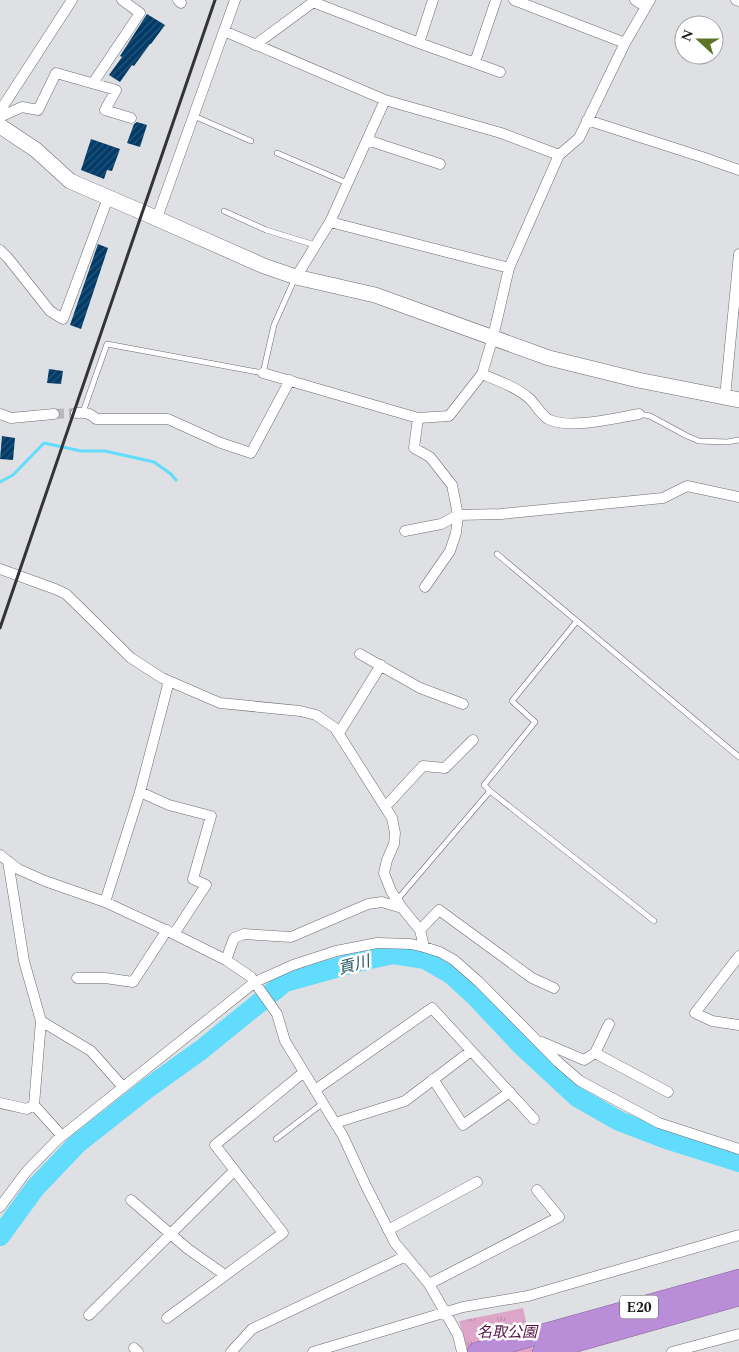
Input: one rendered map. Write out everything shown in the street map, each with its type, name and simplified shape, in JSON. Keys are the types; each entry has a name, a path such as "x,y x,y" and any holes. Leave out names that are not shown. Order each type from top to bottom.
{"highway":[{"name":"E20","path":"541,1346 739,1279"},
{"name":"E20","path":"477,1352 541,1346 739,1296"}],"street":[{"path":"0,110 72,0"},
{"path":"93,83 140,12 122,0"},
{"path":"157,218 235,0"},
{"path":"419,43 433,0"},
{"path":"475,62 496,0"},
{"path":"514,0 625,43"},
{"path":"263,373 418,418 449,416 482,374 493,337 509,268 558,155 579,138 625,43 648,3 635,0"},
{"path":"255,45 314,1 419,43 500,72"},
{"path":"224,31 386,100 501,133 558,155"},
{"path":"0,116 22,107 38,110 56,73 116,90 105,110 130,118"},
{"path":"296,277 330,222 386,100"},
{"path":"587,120 739,170"},
{"path":"0,126 36,150 70,181 264,266 296,277 375,295 548,358 638,380 732,398 739,254"},
{"path":"367,140 440,164"},
{"path":"0,250 50,310 63,319 108,198"},
{"path":"330,222 509,268"},
{"path":"482,374 516,388 547,418 556,421 587,423 639,414"},
{"path":"80,412 90,414 96,418 168,419 221,443 251,453 290,380"},
{"path":"0,414 11,418 54,414"},
{"path":"418,418 414,448 430,457 452,485 458,515 456,533 450,552 425,587"},
{"path":"405,531 441,524 458,515 501,514 663,498 686,486 739,497"},
{"path":"0,570 66,594 131,658 162,678 220,703 300,711 316,715 335,728 392,818 395,833 394,844 384,873 391,891 399,904 420,930 424,947"},
{"path":"360,654 420,688 464,704"},
{"path":"339,733 381,665"},
{"path":"105,902 140,792 169,681"},
{"path":"385,807 423,766 445,768 473,740"},
{"path":"77,978 106,978 133,982 206,885 193,879 211,816 169,805 140,792"},
{"path":"4,858 18,869 45,881 105,902 170,932 226,960 251,976 277,1014 285,1041 343,1136 395,1243 429,1284 458,1335 462,1352"},
{"path":"4,858 24,961 41,1021 34,1105 62,1136"},
{"path":"226,960 234,938 244,934 291,937 368,904 382,902 399,904"},
{"path":"420,930 438,910 532,978 554,988"},
{"path":"0,1207 26,1172 62,1136 256,984 294,965 336,951 377,943 411,944 440,952 454,960 479,982 558,1062 580,1081 659,1123 739,1149"},
{"path":"739,956 695,1013 712,1021 739,1025"},
{"path":"315,1090 432,1008 534,1119"},
{"path":"41,1021 91,1052 123,1087"},
{"path":"536,1040 584,1060 595,1053 608,1024"},
{"path":"335,1122 405,1101 471,1051"},
{"path":"595,1053 668,1092"},
{"path":"167,1318 283,1233 215,1145 304,1072"},
{"path":"434,1079 463,1125 510,1092"},
{"path":"0,1102 28,1109 34,1105"},
{"path":"89,1315 234,1171"},
{"path":"388,1230 477,1182"},
{"path":"429,1284 559,1217 537,1190"},
{"path":"131,1200 188,1249 225,1275"},
{"path":"313,1352 463,1307 528,1296 739,1235"},
{"path":"231,1352 252,1329 406,1256"},
{"path":"672,1352 739,1334"}],"lane":[{"path":"194,116 251,141"},
{"path":"277,153 348,184"},
{"path":"224,211 266,230 316,245"},
{"path":"80,412 107,344 263,373 274,325 296,277"},
{"path":"639,414 650,416 699,441 727,442 739,440"},
{"path":"496,554 739,757"},
{"path":"577,621 512,701 535,722 484,786 654,921"},
{"path":"399,904 490,791"},
{"path":"276,1140 323,1103"}],"green space":[{"name":"名取公園","path":"523,1308 533,1352 468,1352 459,1321"}],"building":[{"path":"147,14 165,25 120,82 109,75 122,57 120,56"},
{"path":"137,122 147,125 140,147 127,143 134,124"},
{"path":"91,139 120,149 112,171 107,170 104,179 81,170"},
{"path":"98,244 108,248 81,329 70,325"},
{"path":"49,369 63,371 61,384 47,383"},
{"path":"2,436 15,438 13,460 0,459"}],"waterway":[{"path":"0,482 13,475 44,443 81,451 105,451 154,462 176,480"},
{"name":"貢川","path":"0,1236 35,1188 77,1144 148,1088 201,1050 285,982 393,954 425,959 451,974 474,995 522,1046 577,1097 619,1121 666,1139 739,1162"}],"tunnel":[{"path":"54,414 76,413"}],"railway":[{"path":"0,628 215,0"}]}
